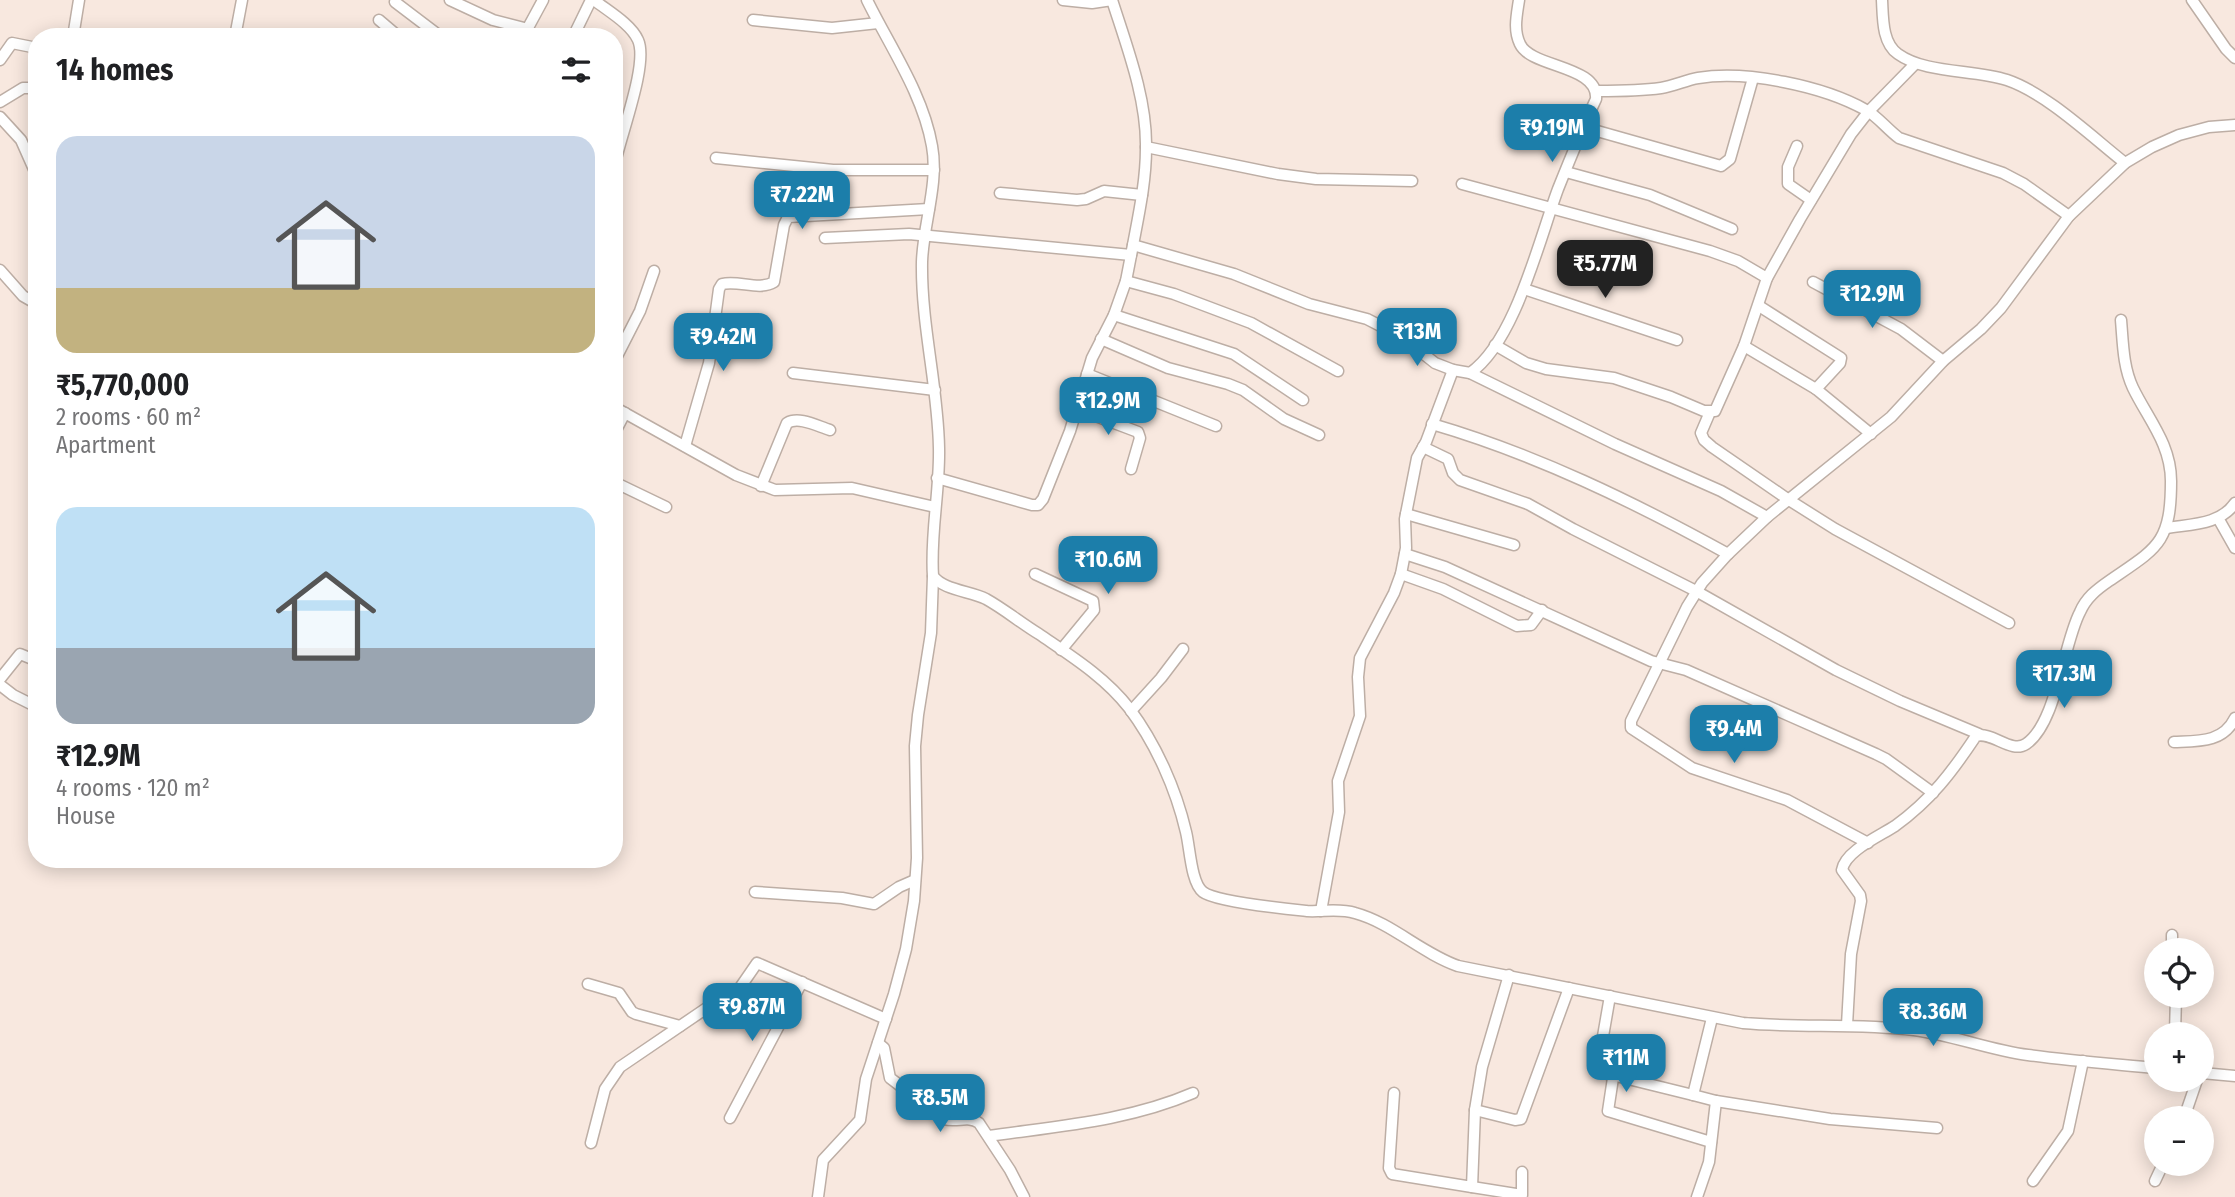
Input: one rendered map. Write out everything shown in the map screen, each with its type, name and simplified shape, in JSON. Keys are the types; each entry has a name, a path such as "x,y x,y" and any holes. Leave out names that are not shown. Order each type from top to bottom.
{"street":[{"path":"74,28 79,0"},
{"path":"237,28 242,0"},
{"path":"450,0 513,28"},
{"path":"529,28 543,0"},
{"path":"578,28 593,0 631,30 639,42 640,60 623,131"},
{"path":"818,1197 823,1160 860,1120 866,1079 905,949 915,880 915,746 931,633 935,507 940,450 922,291 925,235 934,170 932,146 925,116 867,0"},
{"path":"937,478 1038,505 1043,499 1077,409 1087,374 1126,281 1142,195 1146,147 1144,121 1136,85 1112,0 1092,3 1063,0"},
{"path":"1470,373 1482,365 1495,345 1524,289 1583,127 1596,99 1597,91 1592,85 1568,69 1524,51 1516,34 1519,0"},
{"path":"1882,0 1887,41 1896,53 1915,64 1987,74 2010,81 2042,99 2125,163"},
{"path":"2192,0 2235,58"},
{"path":"395,2 429,28"},
{"path":"379,20 388,28"},
{"path":"753,20 832,29 878,23"},
{"path":"0,60 12,43 28,46"},
{"path":"1915,64 1869,111 1851,134 1767,278 1759,306 1719,406 1710,412 1702,428 1704,440 1789,500 1835,528 2009,623"},
{"path":"1597,91 1643,90 1710,77 1754,78 1815,90 1869,111 1899,138 2003,173 2024,184 2069,216"},
{"path":"1583,127 1721,166 1730,159 1754,78"},
{"path":"0,102 23,88 28,88"},
{"path":"623,111 628,111"},
{"path":"0,117 21,140 28,156"},
{"path":"1868,843 1787,800 1692,768 1634,731 1630,725 1631,720 1659,663 1696,591 1728,554 1767,517 1871,435 1943,361 1981,329 2001,308 2069,216 2125,163 2179,135 2209,127 2235,125"},
{"path":"1797,146 1788,167 1788,184 1811,200"},
{"path":"1146,147 1278,174 1316,179 1412,181"},
{"path":"716,158 833,170 934,170"},
{"path":"1566,172 1650,195 1732,229"},
{"path":"1462,184 1710,251 1738,261 1767,278"},
{"path":"1000,193 1077,200 1104,191 1142,195"},
{"path":"685,446 709,363 719,289 722,284 728,283 764,286 775,282 784,225 788,216 929,209"},
{"path":"825,238 925,235 1132,250 1234,274 1319,307 1379,323 1435,363 1470,373 1602,439 1721,491 1767,517"},
{"path":"0,270 28,299"},
{"path":"623,344 640,311 654,271"},
{"path":"1126,281 1174,294 1251,323 1338,371"},
{"path":"1813,282 1901,329 1943,361"},
{"path":"1524,289 1677,340"},
{"path":"1759,306 1841,358 1840,363 1816,389"},
{"path":"1114,315 1234,354 1303,400"},
{"path":"1423,447 1448,459 1453,473 1460,480 1528,504 1696,591 1836,670 1900,701 1979,734 2023,746 2040,727 2056,689 2078,614 2087,599 2152,550 2167,528 2171,480 2169,456 2132,387 2124,362 2121,320"},
{"path":"1101,339 1168,368 1244,390 1284,419 1320,435"},
{"path":"1495,345 1526,363 1546,369 1624,381 1710,412"},
{"path":"1744,346 1816,389 1871,435"},
{"path":"1321,911 1339,812 1338,782 1360,716 1359,665 1363,651 1394,593 1401,574 1405,554 1406,514 1418,453 1423,447 1452,370"},
{"path":"793,373 935,390"},
{"path":"1087,374 1216,426"},
{"path":"1077,409 1138,432 1140,438 1131,469"},
{"path":"623,417 625,413 736,475 761,486 794,492 852,488 935,507"},
{"path":"761,486 790,420 830,430"},
{"path":"1432,424 1480,438 1531,459 1678,526 1728,554"},
{"path":"623,486 666,507"},
{"path":"2167,528 2225,516 2235,503"},
{"path":"1406,514 1514,545"},
{"path":"2218,518 2235,548"},
{"path":"1405,554 1445,567 1659,663 1686,670 1886,759 1933,793"},
{"path":"1035,574 1093,601 1094,610 1061,650"},
{"path":"1401,574 1443,589 1517,626 1531,625 1542,610"},
{"path":"933,576 940,583 986,599 1115,690 1154,748 1169,780 1183,818 1194,878 1202,892 1220,899 1321,911 1354,912 1443,961 1458,966 1712,1018 1770,1026 1847,1026 1933,1032 2026,1055 2144,1067"},
{"path":"1131,711 1183,649"},
{"path":"0,679 20,654 28,657"},
{"path":"0,685 28,702"},
{"path":"2174,742 2212,740 2228,730 2235,718"},
{"path":"1847,1026 1851,954 1861,901 1860,895 1842,870 1846,859 1895,826 1933,793 1950,776 1979,734"},
{"path":"755,892 842,898 874,904 915,880"},
{"path":"591,1143 612,1077 630,1059 717,1001 737,992 757,963 886,1019"},
{"path":"1472,1187 1475,1110 1482,1067 1509,975"},
{"path":"730,1118 802,982"},
{"path":"588,984 619,993 628,1008 636,1014 680,1026"},
{"path":"1475,1110 1515,1120 1521,1119 1569,988"},
{"path":"1610,996 1598,1065 1612,1076 1716,1101 1830,1119 1937,1128"},
{"path":"1693,1095 1712,1018"},
{"path":"878,1043 884,1048 888,1073 894,1083 944,1119 973,1119 989,1136 1024,1197"},
{"path":"2033,1181 2068,1131 2083,1061"},
{"path":"2214,1074 2235,1076"},
{"path":"1612,1076 1607,1108 1609,1112 1711,1142"},
{"path":"989,1136 1136,1114 1193,1093"},
{"path":"1394,1093 1389,1168 1392,1174 1522,1195 1522,1172"},
{"path":"1697,1197 1709,1162 1716,1101"},
{"path":"2155,1181 2157,1176"}]}
